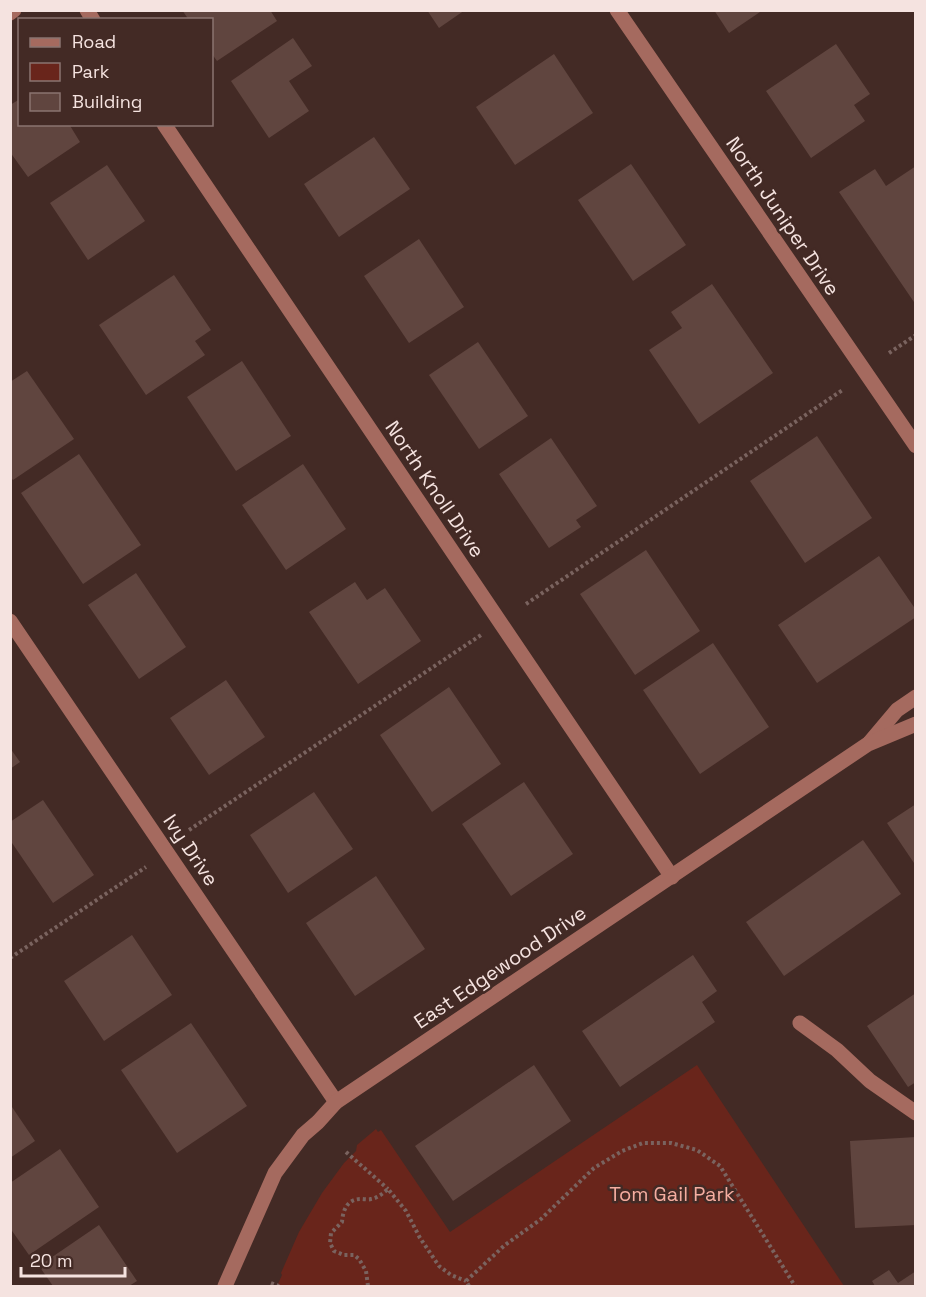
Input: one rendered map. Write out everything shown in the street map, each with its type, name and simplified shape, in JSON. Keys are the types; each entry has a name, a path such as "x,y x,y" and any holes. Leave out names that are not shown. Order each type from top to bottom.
{"street":[{"name":"North Juniper Drive","path":"617,10 915,446"},
{"name":"North Knoll Drive","path":"165,126 672,877"},
{"name":"Ivy Drive","path":"10,621 336,1102"},
{"name":"East Edgewood Drive","path":"868,744 897,710 915,697"},
{"name":"East Edgewood Drive","path":"225,1287 275,1173 303,1135 336,1102 868,744 915,724"},
{"path":"800,1023 837,1050 870,1082 915,1113"}],"path":[{"path":"890,353 915,335"},
{"path":"526,604 844,389"},
{"path":"189,830 484,633"},
{"path":"10,958 146,867"},
{"path":"466,1281 505,1245 541,1219 594,1168 622,1151 644,1143 671,1143 697,1150 720,1166 795,1287"},
{"path":"346,1152 388,1189 406,1211 420,1238 439,1266 451,1275 466,1281 469,1287"},
{"path":"369,1287 366,1271 359,1259 354,1255 344,1255 334,1251 330,1243 331,1233 342,1222 346,1205 353,1200 370,1200 380,1196 388,1189"},
{"path":"271,1283 279,1287"}],"green space":[{"name":"Tom Gail Park","path":"697,1065 844,1286 277,1286 299,1232 322,1193 356,1151 357,1145 376,1129 378,1132 381,1130 450,1232"}],"building":[{"path":"182,10 270,10 277,21 217,61 213,55 213,18 188,18"},
{"path":"427,10 465,10 439,28"},
{"path":"714,10 763,10 729,33"},
{"path":"293,38 312,66 289,81 309,111 269,138 231,81"},
{"path":"836,44 870,94 854,105 865,121 811,158 766,91"},
{"path":"554,54 593,113 515,165 476,107"},
{"path":"18,100 18,126 70,126 80,142 28,177 10,152 10,105"},
{"path":"374,137 410,189 339,237 304,184"},
{"path":"631,164 686,245 633,281 578,200"},
{"path":"107,165 145,221 88,260 50,203"},
{"path":"916,166 916,305 839,192 875,169 886,186"},
{"path":"419,239 464,307 409,343 364,276"},
{"path":"174,275 211,330 195,341 205,355 146,395 99,325"},
{"path":"712,284 773,373 699,424 649,350 682,328 671,312"},
{"path":"478,342 528,416 479,449 429,375"},
{"path":"242,361 291,436 236,471 187,397"},
{"path":"27,371 74,439 13,480 10,477 10,382"},
{"path":"817,436 872,518 805,563 750,481"},
{"path":"551,438 597,506 576,520 581,527 549,548 499,474"},
{"path":"79,454 141,545 83,584 21,493"},
{"path":"303,464 346,529 286,570 242,505"},
{"path":"646,550 700,631 635,675 580,594"},
{"path":"879,556 916,610 916,617 817,683 778,625"},
{"path":"136,573 186,647 139,679 88,605"},
{"path":"355,582 367,600 385,588 421,641 358,684 309,612"},
{"path":"713,643 769,727 700,774 643,690"},
{"path":"226,680 265,737 209,775 170,718"},
{"path":"449,687 501,764 432,812 380,735"},
{"path":"10,748 20,762 10,769"},
{"path":"524,782 573,854 511,896 462,824"},
{"path":"314,792 353,849 288,893 250,835"},
{"path":"43,800 94,875 53,903 10,840 10,822"},
{"path":"916,804 916,866 887,823"},
{"path":"863,840 901,894 784,976 746,922"},
{"path":"376,876 425,949 355,996 306,923"},
{"path":"132,935 172,995 104,1041 64,981"},
{"path":"693,955 717,991 702,1002 715,1022 620,1087 582,1031"},
{"path":"916,993 916,1082 908,1087 867,1026"},
{"path":"191,1023 247,1106 177,1153 121,1070"},
{"path":"534,1065 571,1121 453,1201 415,1146"},
{"path":"10,1104 35,1141 10,1158"},
{"path":"916,1137 916,1225 855,1228 850,1141"},
{"path":"60,1149 99,1207 29,1255 10,1228 10,1183"},
{"path":"99,1225 137,1281 129,1286 53,1286 39,1266"},
{"path":"889,1270 898,1283 916,1271 916,1286 875,1286 872,1281"}]}
